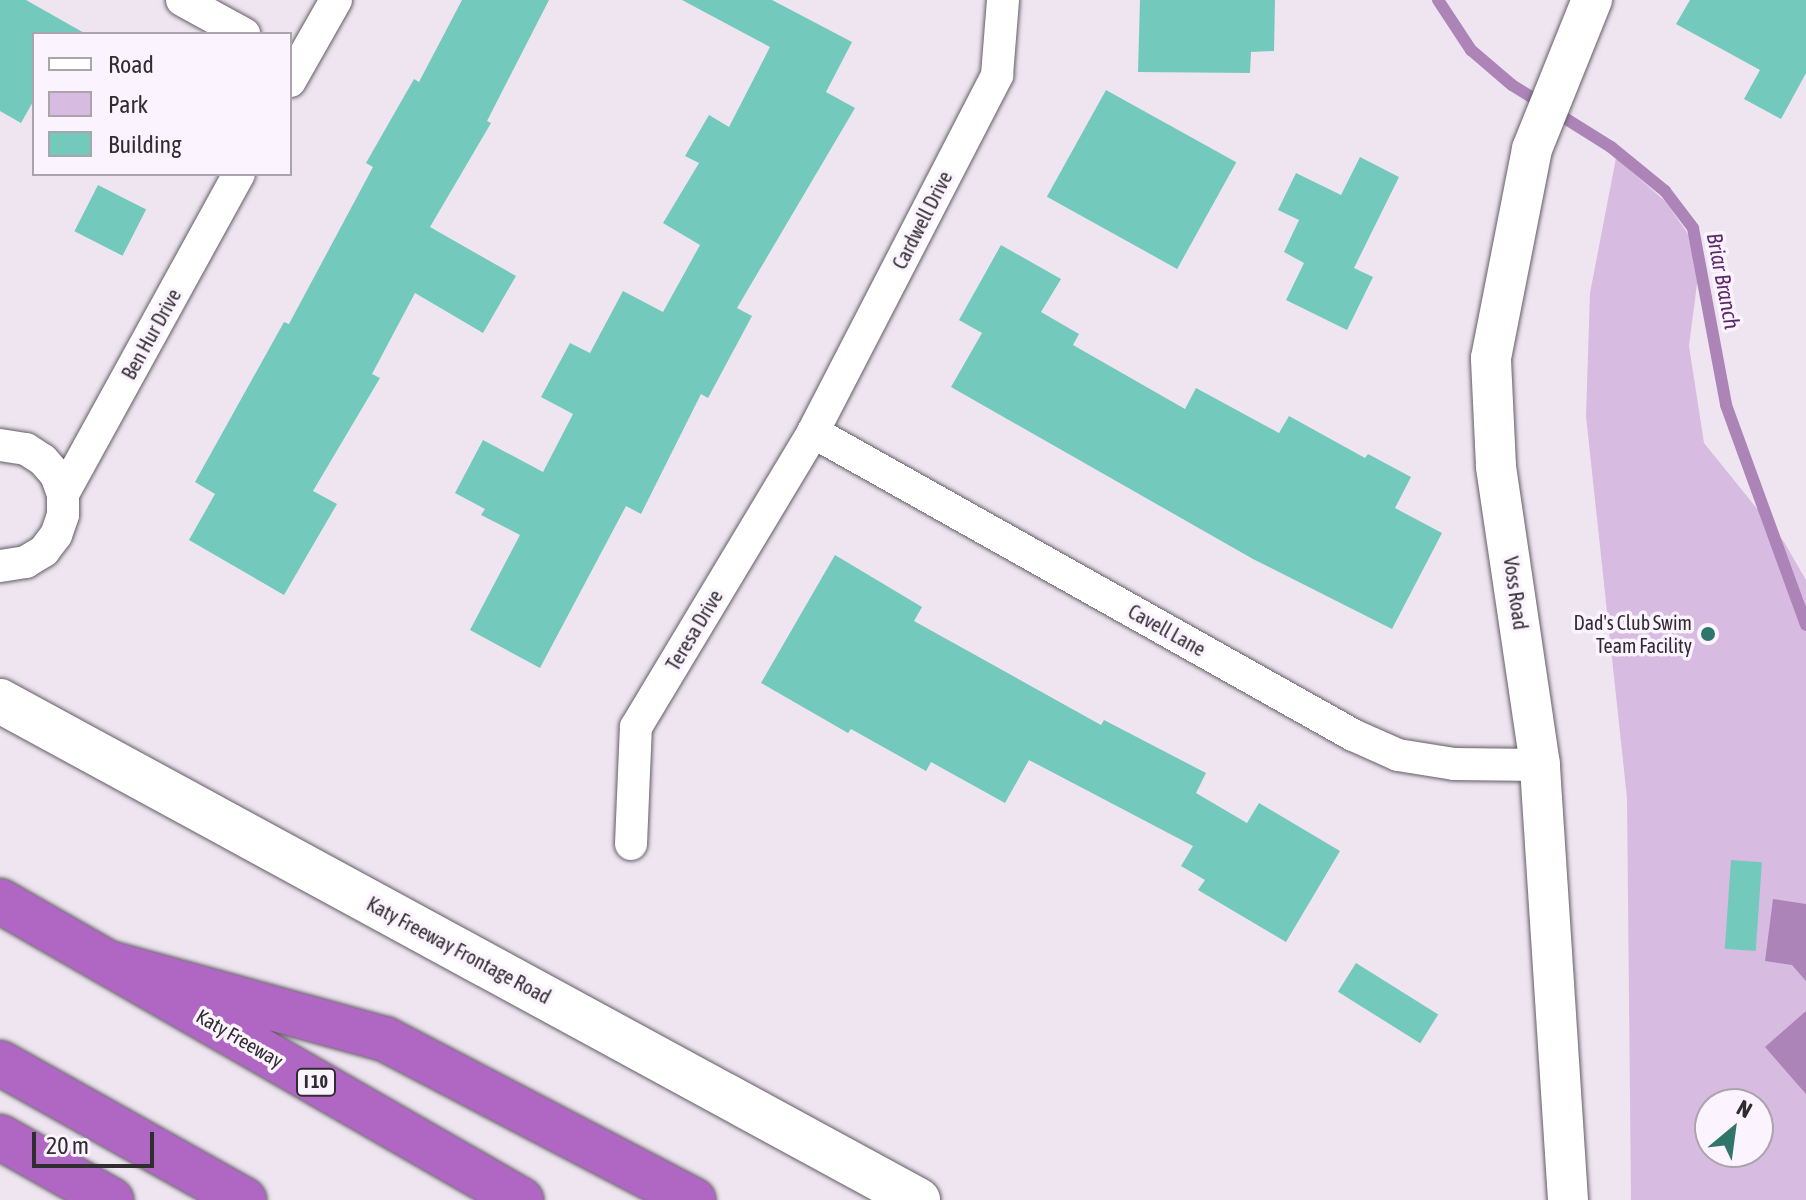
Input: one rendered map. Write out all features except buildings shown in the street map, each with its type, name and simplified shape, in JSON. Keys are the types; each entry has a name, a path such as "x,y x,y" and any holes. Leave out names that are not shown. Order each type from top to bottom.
{"highway":[{"name":"Katy Freeway","path":"0,901 521,1200"},
{"path":"112,964 385,1039 693,1200"},
{"path":"0,1063 244,1200"},
{"path":"0,1137 111,1200"}],"main road":[{"name":"Katy Freeway Frontage Road","path":"0,701 918,1200"}],"street":[{"path":"182,0 240,32"},
{"path":"293,68 336,0"},
{"name":"Cardwell Drive","path":"813,432 997,75 1003,0"},
{"name":"Voss Road","path":"1568,1200 1540,765 1496,466 1491,358 1532,149 1562,67 1592,0"},
{"name":"Ben Hur Drive","path":"0,566 26,562 44,551 56,535 63,515 63,494 238,176"},
{"name":"Cavell Lane","path":"813,432 1353,735 1398,755 1454,764 1540,765"},
{"name":"Teresa Drive","path":"631,844 636,727 813,432"},
{"path":"0,445 26,449 43,460 56,475 63,494"}],"green space":[{"name":"Dad's Club Swim Team Facility","path":"1616,158 1666,202 1701,253 1689,346 1704,443 1784,542 1806,580 1806,1200 1631,1200 1627,798 1586,416 1590,293"}],"shaded area":[{"path":"1773,899 1806,904 1806,981 1792,965 1765,961"},
{"path":"1806,1011 1806,1094 1765,1047"}],"waterway":[{"name":"Briar Branch","path":"1438,0 1471,50 1512,85 1611,147 1665,191 1693,228 1726,405 1806,625"}],"place":[{"name":"Dad's Club Swim Team Facility","path":"1708,634"}]}
